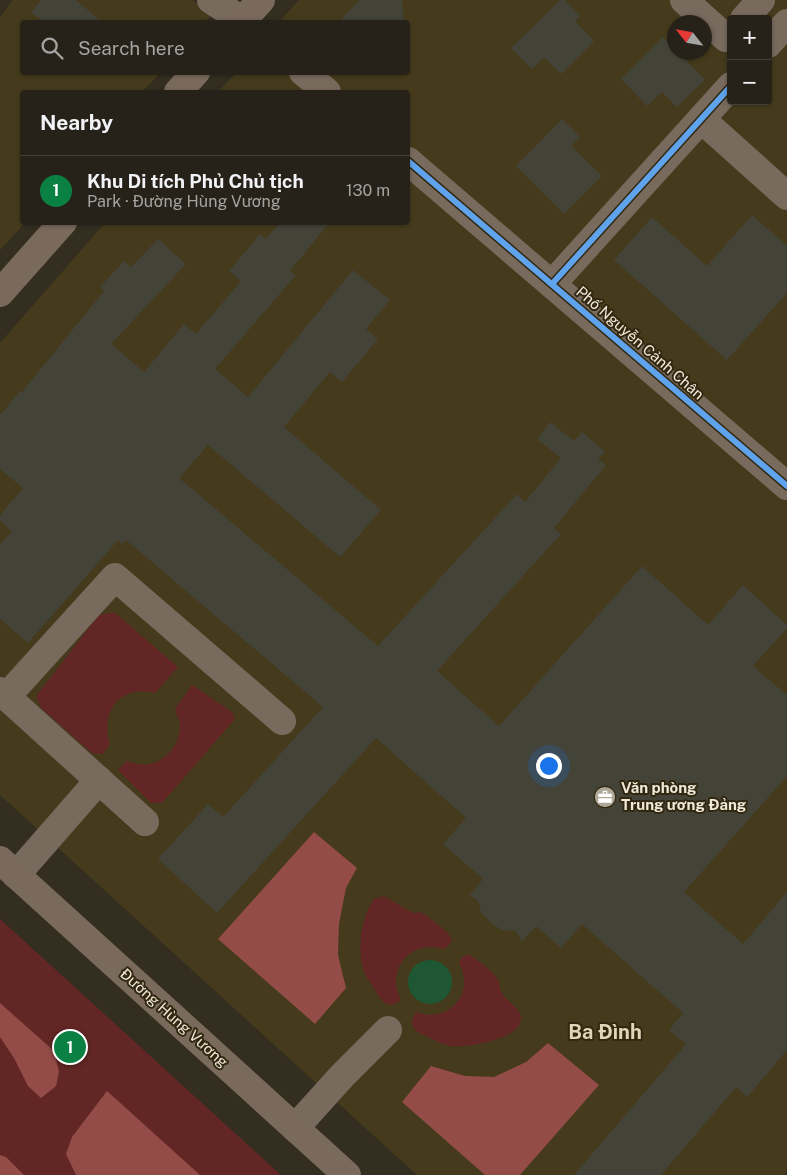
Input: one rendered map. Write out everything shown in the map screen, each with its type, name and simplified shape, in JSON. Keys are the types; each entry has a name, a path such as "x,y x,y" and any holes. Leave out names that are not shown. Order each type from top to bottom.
{"main road":[{"path":"245,20 261,0"},
{"path":"180,90 193,75"},
{"path":"0,293 60,225"},
{"name":"Đường Hùng Vương","path":"8,868 347,1175"}],"street":[{"path":"211,0 240,20"},
{"path":"684,0 727,37"},
{"path":"748,15 761,0"},
{"path":"772,40 787,23"},
{"path":"306,75 324,90"},
{"path":"552,284 727,90"},
{"path":"701,119 787,196"},
{"name":"Phố Nguyễn Cảnh Chân","path":"410,163 787,486"},
{"path":"145,822 3,694 115,577 282,721"},
{"path":"8,868 99,780"},
{"path":"295,1128 342,1076 388,1030"}],"shaded area":[{"path":"12,0 192,0 213,14 207,20 20,20 20,75 158,75 144,90 20,90 20,225 23,225 0,250 0,18"},
{"path":"299,0 787,0 787,1171 784,1175 417,1175 0,795 0,343 103,225 410,225 410,90 220,90 234,75 410,75 410,20 281,20"},
{"path":"114,612 178,667 155,693 132,693 116,703 108,721 110,744 103,754 92,753 41,708 36,696 99,615"},
{"path":"192,685 232,712 235,719 162,803 151,803 118,770 126,761 150,764 165,757 170,752 177,740 180,727 175,709"},
{"path":"314,832 357,868 346,888 339,924 338,955 346,988 315,1024 218,939"},
{"path":"384,896 413,913 420,912 424,914 446,931 452,939 444,949 421,948 404,959 396,978 401,1000 391,1005 381,1000 363,970 360,945 367,912 374,899"},
{"path":"0,919 281,1175 0,1175"},
{"path":"468,954 495,975 502,994 516,1008 521,1017 519,1025 513,1032 503,1037 467,1046 449,1046 419,1033 413,1028 412,1021 416,1012 428,1015 439,1014 449,1010 456,1003 462,995 464,985 459,963 462,957"},
{"path":"430,960 442,964 448,970 452,982 448,994 442,1000 430,1004 418,1000 412,994 408,982 412,970 418,964"},
{"path":"0,1003 54,1051 59,1072 56,1086 41,1098 28,1086 14,1058 0,1037"},
{"path":"548,1043 599,1085 520,1175 485,1175 402,1102 431,1066 465,1076 494,1077 526,1062"},
{"path":"107,1091 200,1175 76,1175 66,1154 72,1137"},
{"path":"0,1155 6,1157 24,1175 0,1175"}],"building":[{"path":"41,0 76,0 100,20 41,20 31,12"},
{"path":"359,0 402,0 404,20 341,20"},
{"path":"560,0 565,0 580,16 575,21 594,41 561,74 544,57 532,69 511,48"},
{"path":"663,37 667,41 667,60 686,60 705,80 677,107 662,92 647,106 621,79"},
{"path":"562,119 580,137 571,146 602,176 564,214 516,166"},
{"path":"752,215 787,246 787,293 727,360 614,260 652,217 707,266"},
{"path":"278,225 328,225 290,271 296,275 215,369 248,397 353,270 390,300 366,329 378,339 342,382 330,372 284,427 381,510 340,557 208,445 179,478 378,646 517,494 525,502 561,458 537,439 550,422 574,441 582,432 605,451 598,459 606,465 554,528 561,534 437,671 499,726 642,566 708,625 743,585 787,625 787,628 753,666 787,695 787,776 684,892 743,944 787,892 787,1050 747,1097 736,1087 661,1175 574,1175 686,1044 669,1030 683,1013 582,924 561,948 536,926 522,942 516,931 502,930 491,923 481,912 478,900 469,896 483,879 443,844 466,818 376,738 217,913 158,859 208,804 223,817 323,707 126,540 122,544 118,540 28,643 0,619 0,545 12,531 0,520 0,515 23,488 0,469 0,415 20,391 22,392 104,291 100,287 124,261 131,267 158,239 186,264 111,344 144,372 184,324 196,334 241,281 229,271 260,234 266,239"}],"cycle path":[{"path":"552,284 727,90"},
{"path":"410,163 787,486"}],"place":[{"name":"Văn phòng Trung ương Đảng","path":"605,797"},
{"name":"Khu Di tích Phủ Chủ tịch","path":"70,1047"}],"district":[{"name":"Ba Đình","path":"605,1032"}]}
